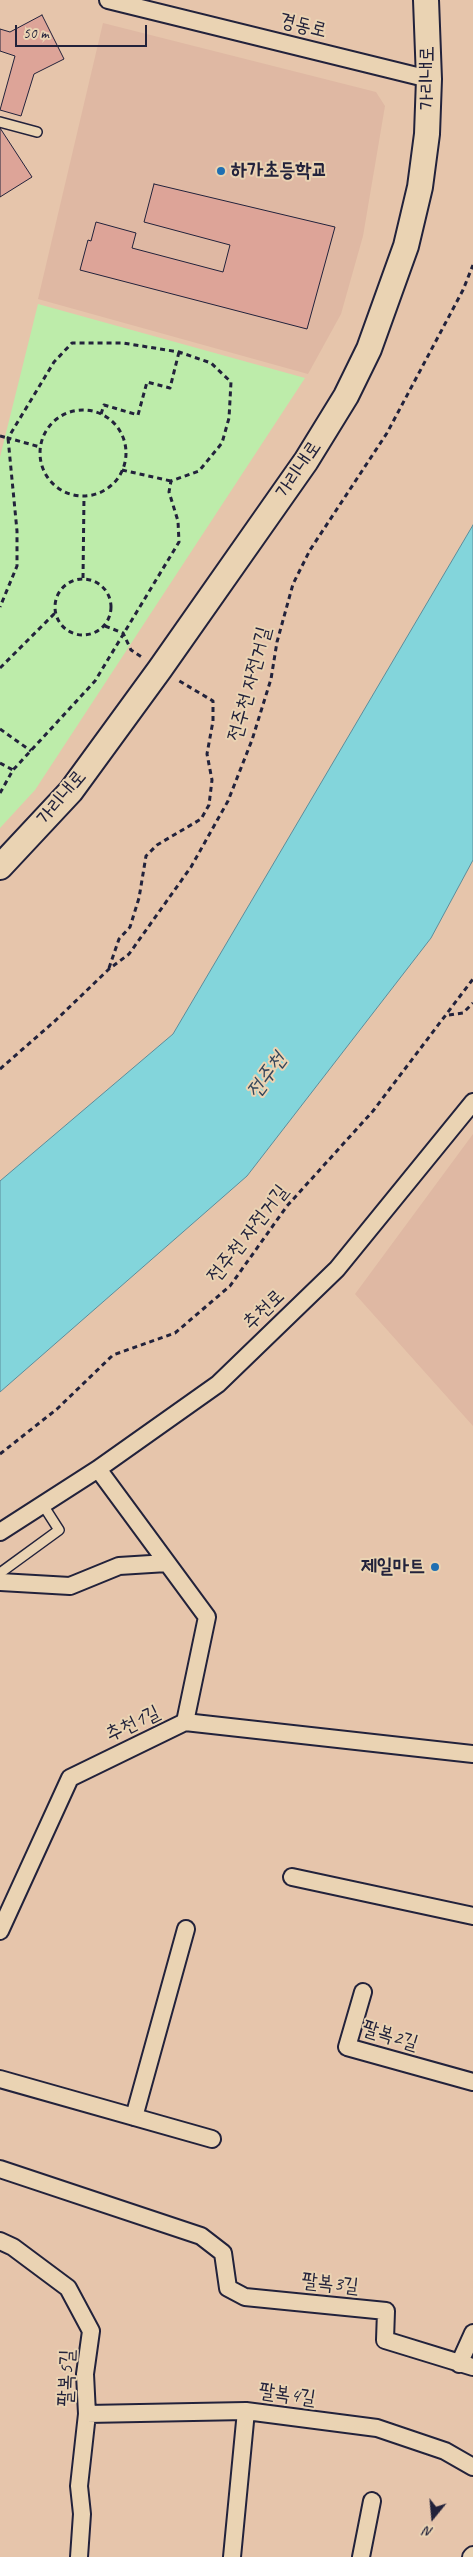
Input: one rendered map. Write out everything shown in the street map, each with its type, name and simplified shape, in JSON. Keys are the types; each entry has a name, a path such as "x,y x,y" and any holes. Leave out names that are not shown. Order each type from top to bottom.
{"street":[{"name":"경동로","path":"108,0 430,79"},
{"name":"가리내로","path":"0,867 71,791 306,461 346,396 369,349 406,246 420,187 427,134 430,79 426,0"},
{"name":"추천로","path":"0,1532 98,1469 218,1384 337,1269 473,1102"},
{"name":"추천1길","path":"0,1930 70,1778 185,1722 207,1617 98,1469"},
{"path":"0,1582 70,1586 119,1566 167,1563"},
{"path":"185,1722 473,1754"},
{"path":"292,1877 473,1916"},
{"path":"134,2117 186,1929"},
{"name":"팔복2길","path":"363,1992 347,2047 473,2082"},
{"path":"0,2079 212,2139"},
{"name":"팔복3길","path":"0,2169 201,2236 223,2253 228,2288 245,2297 386,2311 385,2340 466,2366 473,2332"},
{"name":"팔복5길","path":"0,2241 13,2247 68,2288 91,2331 84,2374 87,2414 79,2486 82,2514 79,2557"},
{"path":"232,2557 246,2411"},
{"name":"팔복4길","path":"87,2414 246,2411 377,2428 445,2451 473,2467"},
{"path":"361,2557 372,2501"}],"lane":[{"path":"0,122 36,132"},
{"path":"0,1573 59,1530 43,1505"}],"path":[{"name":"전주천 자전거길","path":"0,1069 56,1020 109,969 129,954 185,875 228,801 252,740 271,679 277,642 292,584 310,550 387,432 463,290 473,265"},
{"path":"0,607 17,566 17,531 8,438 54,362 72,343 123,343 179,352 211,363 231,382 229,418 222,444 199,471 171,481 122,470"},
{"path":"101,414 104,405 138,414 147,382 170,388 179,352"},
{"path":"88,410 101,414 113,422 121,434 126,448 122,470 111,486 98,494 72,495 51,482 40,459 40,447 44,434 52,423 62,415 88,410"},
{"path":"0,436 40,447"},
{"path":"0,793 13,770 95,681 179,542 178,521 170,492 171,481"},
{"path":"83,578 84,496"},
{"path":"83,578 101,584 107,591 112,609 105,626 97,632 80,635 64,628 55,613 56,596 61,589 74,580 83,578"},
{"path":"0,668 55,613"},
{"path":"105,626 123,633 131,650"},
{"path":"109,969 119,940 130,927 139,898 146,856 157,845 201,819 209,805 212,780 207,754 213,721 213,701 183,684"},
{"path":"0,729 31,751"},
{"path":"0,763 13,770"},
{"name":"전주천 자전거길","path":"0,1454 57,1409 113,1355 175,1332 230,1286 287,1206 373,1112 448,1015 473,979"},
{"path":"448,1015 464,1013 473,1003"}],"shaded area":[{"name":"하가초등학교","path":"103,23 376,92 385,106 363,236 341,314 308,374 38,299"},
{"path":"473,1134 473,1426 355,1294"}],"green space":[{"path":"38,304 305,378 35,790 0,828 0,457"}],"water":[{"name":"전주천","path":"473,525 473,860 431,938 247,1176 0,1392 0,1181 173,1034"}],"building":[{"path":"42,15 64,59 34,74 21,116 0,110 15,56 0,51 0,29 10,32"},
{"path":"0,128 32,177 0,197"},
{"path":"154,184 335,227 307,329 80,270 88,240 91,241 96,222 136,233 132,248 223,272 230,245 144,222"}],"place":[{"name":"하가초등학교","path":"221,171"},
{"name":"제일마트","path":"435,1567"}]}
